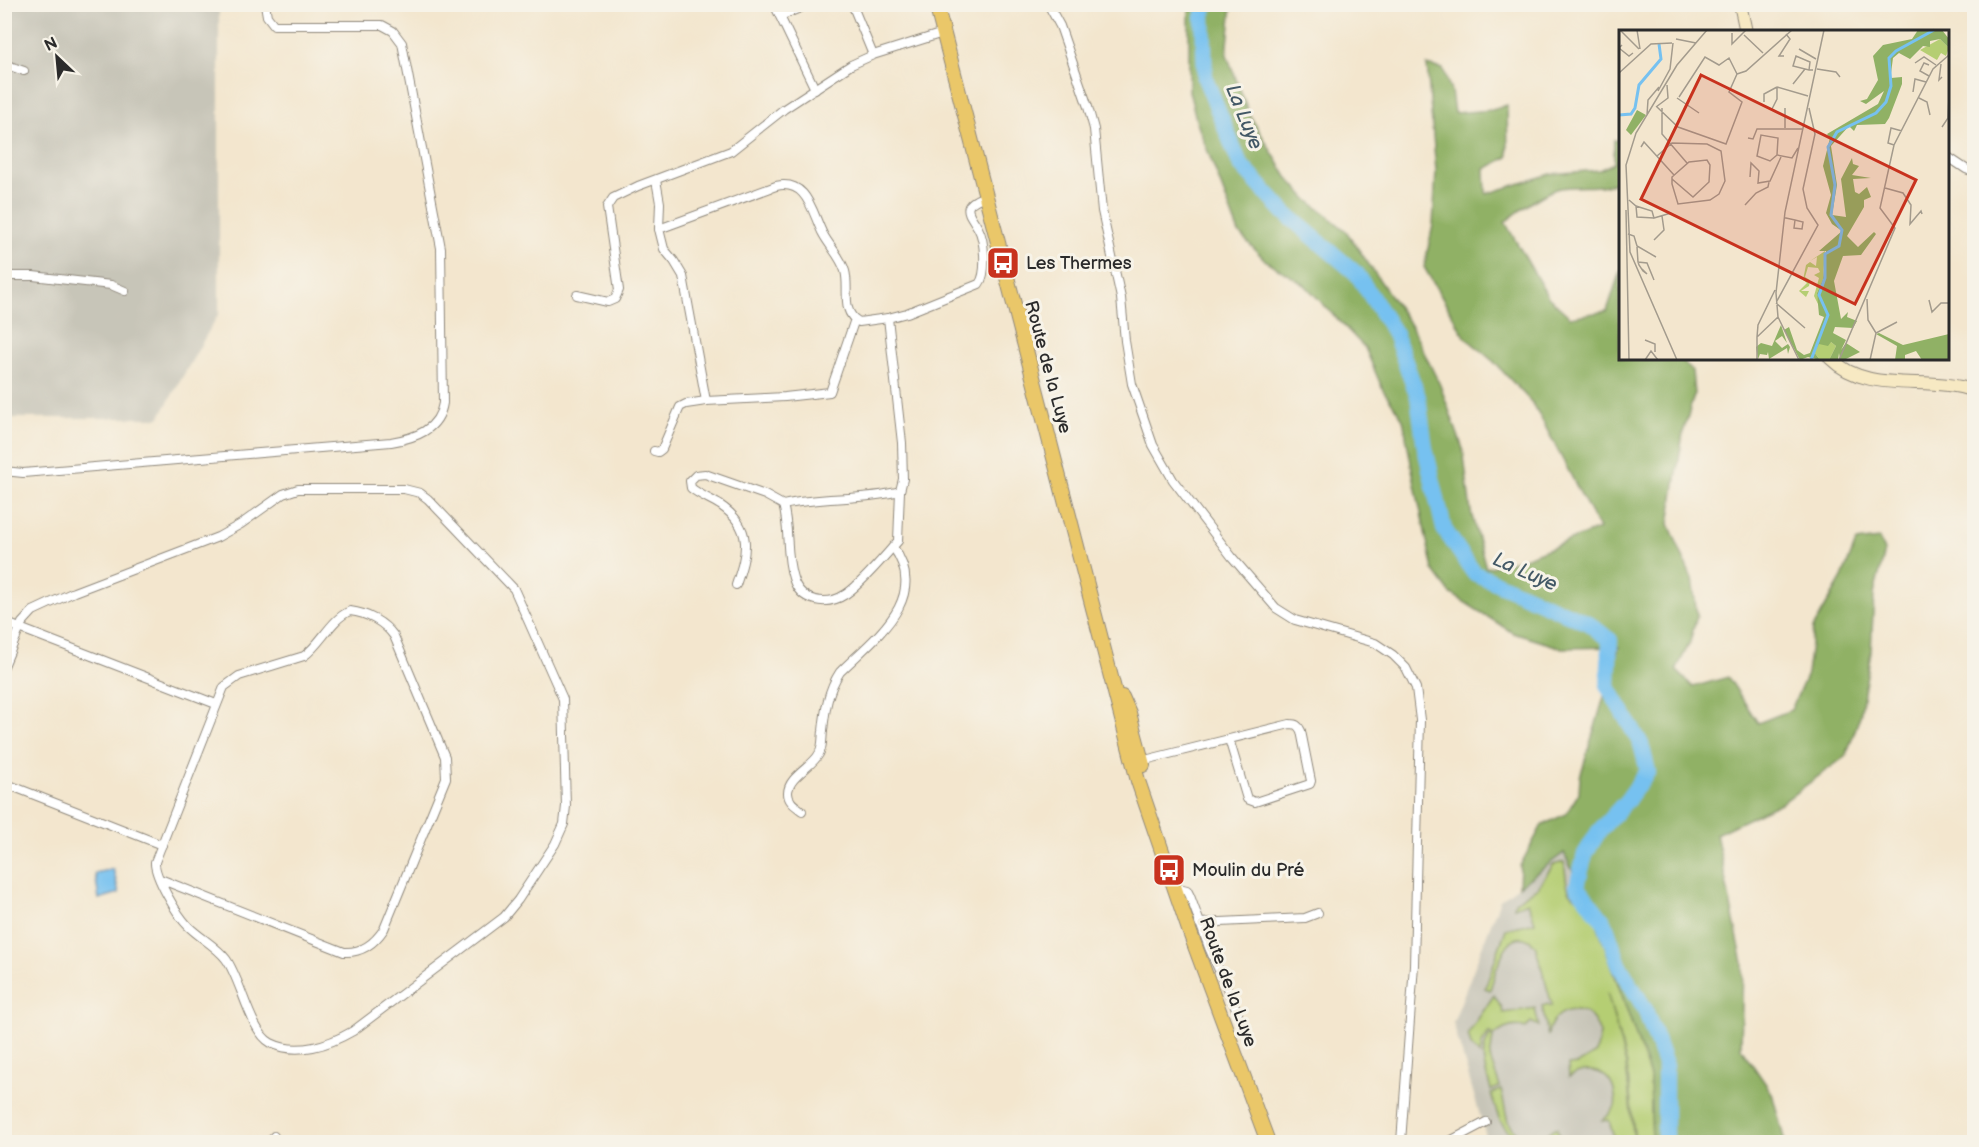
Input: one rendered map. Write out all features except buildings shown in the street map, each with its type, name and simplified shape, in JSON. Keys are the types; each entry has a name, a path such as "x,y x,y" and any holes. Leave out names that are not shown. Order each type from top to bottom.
{"main road":[{"name":"Route de la Luye","path":"936,4 1109,668 1157,834 1268,1143"}],"street":[{"path":"4,471 23,473 105,467 391,442 418,436 434,424 440,414 443,403 441,248 402,43 393,31 382,26 274,25 267,16 265,4"},
{"path":"774,4 815,89"},
{"path":"780,16 810,4"},
{"path":"852,4 873,55"},
{"path":"1048,4 1060,26 1094,129 1102,211 1121,298 1132,384 1153,445 1173,480 1232,557 1276,608 1295,620 1376,643 1406,668 1416,688 1420,720 1414,965 1401,1143"},
{"path":"1740,4 1746,30"},
{"path":"577,295 608,302 615,299 619,290 607,207 613,198 730,151 784,108 851,65 873,55 943,33"},
{"path":"4,64 24,71"},
{"path":"1949,158 1974,172"},
{"path":"656,180 660,203 659,229 664,249 683,276 706,401"},
{"path":"659,229 776,186 784,184 801,190 807,196 823,234 843,264 848,288 848,312 859,322 888,318 973,288 984,278 979,228 969,214 973,202 985,196"},
{"path":"4,276 33,276 111,285 125,291"},
{"path":"783,505 794,580 806,597 817,601 832,600 846,594 898,541 900,491 903,480 902,443 888,318"},
{"path":"654,451 658,452 662,449 680,407 686,404 830,392 855,320"},
{"path":"1832,360 1838,366 1864,378 1946,384 1962,386 1974,391"},
{"path":"736,585 743,563 746,540 740,523 724,508 691,488 690,481 696,475 705,474 765,495 783,505 799,501 885,495 900,491"},
{"path":"4,666 27,616 41,606 218,537 241,524 283,494 298,489 404,489 420,494 482,554 514,589 563,699 566,806 564,824 555,844 504,917 353,1031 328,1042 296,1049 272,1044 261,1035 228,962 185,923 160,879 154,865 224,687 233,679 304,656 313,650 345,613 350,611 364,614 386,627 394,636 445,757 446,778 384,929 375,940 359,951 344,952 160,879"},
{"path":"802,811 791,802 788,796 789,786 818,755 821,748 826,706 835,680 840,672 881,632 900,607 906,590 906,575 901,558 893,547"},
{"path":"4,622 216,704"},
{"path":"1138,762 1229,739 1295,724 1301,731 1310,784 1255,802 1247,799 1229,739"},
{"path":"4,783 162,845"},
{"path":"1175,887 1187,890 1238,1013"},
{"path":"1199,923 1305,918 1318,913"},
{"path":"1448,1143 1486,1122"}],"shaded area":[{"path":"5,5 219,5 219,313 159,418 5,418"},
{"path":"1564,852 1596,920 1650,1077 1652,1142 1484,1142 1486,1136 1453,1023 1500,900"}],"green space":[{"path":"1189,5 1232,5 1227,55 1250,116 1287,177 1307,199 1346,231 1411,326 1440,385 1463,449 1471,512 1486,568 1519,560 1599,529 1534,405 1494,362 1465,337 1424,267 1433,225 1436,171 1427,65 1443,69 1451,91 1454,113 1492,110 1507,105 1508,157 1485,169 1486,194 1550,174 1599,170 1614,163 1614,140 1619,141 1619,181 1606,185 1554,190 1531,202 1505,222 1548,297 1570,317 1607,311 1619,274 1619,360 1682,360 1692,371 1694,395 1683,433 1669,524 1692,579 1697,615 1690,642 1676,670 1693,687 1728,677 1758,723 1791,710 1807,674 1813,628 1842,578 1856,542 1879,539 1885,551 1874,594 1871,651 1860,716 1846,756 1783,802 1716,834 1743,963 1741,1048 1772,1093 1785,1142 1652,1142 1650,1076 1596,920 1564,853 1519,886 1520,866 1542,825 1566,814 1579,793 1580,777 1619,647 1562,648 1513,633 1450,593 1433,570 1403,419 1383,390 1365,348 1305,285 1266,261 1239,233 1197,123 1189,91"},
{"path":"1564,862 1570,892 1588,904 1596,920 1650,1077 1652,1142 1635,1142 1627,1065 1607,992 1626,1065 1634,1142 1615,1142 1609,1120 1602,1121 1613,1110 1616,1102 1613,1088 1605,1076 1592,1071 1584,1071 1569,1077 1568,1065 1578,1064 1596,1053 1600,1034 1593,1019 1584,1012 1570,1010 1553,1022 1548,1036 1542,1006 1552,1005 1535,945 1525,938 1517,938 1510,943 1499,961 1490,990 1485,988 1506,929 1535,922 1528,902 1514,907 1515,902 1538,887 1553,865"},
{"path":"1494,995 1503,1013 1535,1008 1539,1026 1531,1022 1526,1028 1517,1026 1509,1028 1494,1036 1489,1032 1482,1043 1480,1055 1471,1046 1468,1034"},
{"path":"1490,1035 1493,1038 1490,1058 1500,1087 1491,1090 1483,1055"},
{"path":"1501,1090 1508,1122 1520,1137 1503,1126 1497,1114 1491,1093"},
{"path":"1557,1128 1561,1142 1521,1142 1522,1139 1542,1138"}],"water":[{"path":"113,869 119,893 99,899 95,873"}],"waterway":[{"name":"La Luye","path":"1205,4 1203,16 1205,78 1240,164 1285,213 1357,274 1395,334 1418,397 1425,448 1444,529 1474,573 1588,623 1610,640 1608,687 1641,744 1648,771 1628,799 1599,831 1585,854 1577,886 1605,923 1620,967 1645,1009 1665,1064 1665,1142"}],"place":[{"name":"Les Thermes","path":"1003,263"},
{"name":"Moulin du Pré","path":"1169,870"}]}
